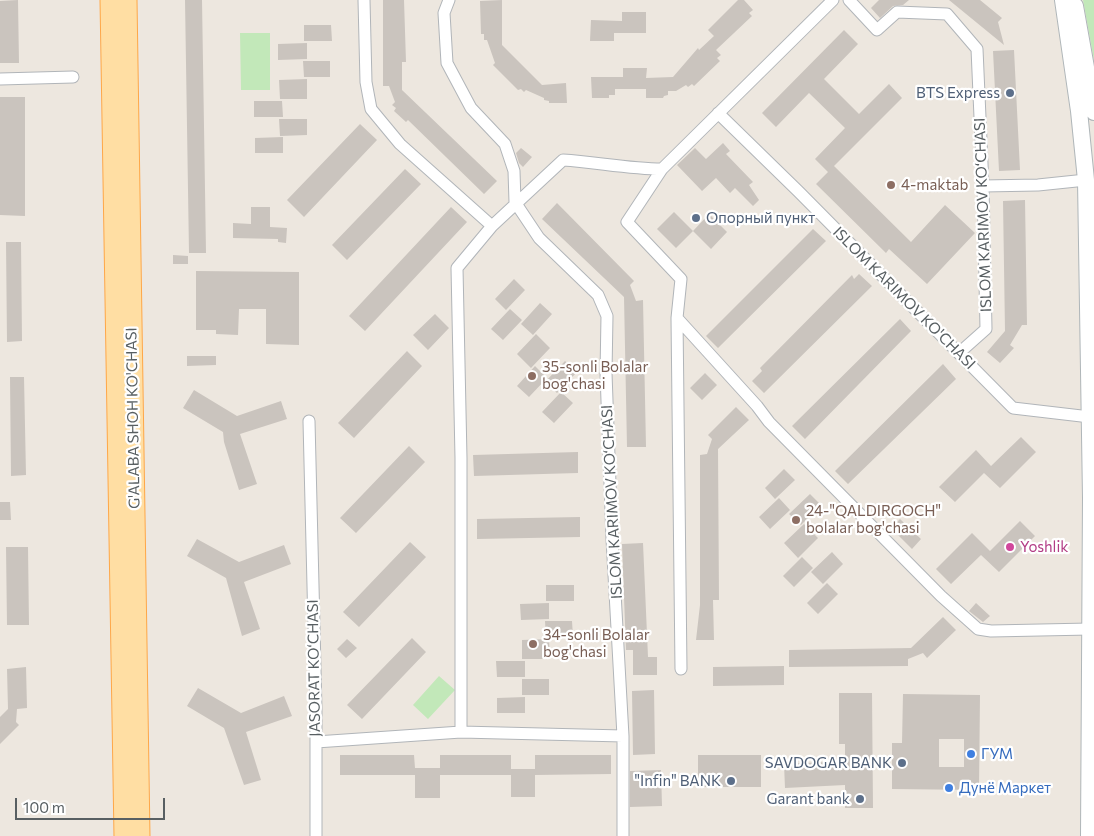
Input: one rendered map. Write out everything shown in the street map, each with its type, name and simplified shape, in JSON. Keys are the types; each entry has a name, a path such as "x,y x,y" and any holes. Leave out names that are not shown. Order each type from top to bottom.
{"main road":[{"name":"G'ALABA SHOH KO'CHASI","path":"110,0 124,836"},
{"name":"G'ALABA SHOH KO'CHASI","path":"127,0 140,836"},
{"path":"1063,0 1079,111 1086,180 1092,696 1089,836"},
{"path":"1074,0 1094,112"}],"street":[{"path":"364,0 366,82 371,109 400,144 492,226"},
{"path":"449,0 444,13 447,63 471,108 505,144 514,171 515,202"},
{"path":"681,669 677,318 681,279 627,222 662,169 833,0"},
{"name":"ISLOM KARIMOV KO‘CHASI","path":"849,0 877,30 897,12 947,14 977,49 983,186 986,329 959,353"},
{"path":"0,79 74,77"},
{"name":"ISLOM KARIMOV KO'CHASI","path":"718,114 800,192 1013,408 1090,417"},
{"path":"461,732 461,458 457,268 515,202 563,160 604,162 633,168 662,169"},
{"path":"983,186 1038,185 1086,180"},
{"name":"ISLOM KARIMOV KO‘CHASI","path":"515,202 539,238 598,295 607,316 611,510 623,736 622,836"},
{"path":"677,318 757,406 769,422 941,596 978,629 991,631 1090,629"},
{"name":"JASORAT KO‘CHASI","path":"309,421 316,742 316,836"},
{"path":"316,742 461,732 623,736"}],"green space":[{"path":"1083,0 1094,0 1094,60"},
{"path":"240,33 270,33 270,90 241,90"},
{"path":"439,676 455,690 428,719 413,705"}],"building":[{"path":"18,0 19,63 0,63 0,1"},
{"path":"185,0 202,0 206,253 189,253"},
{"path":"383,0 404,0 406,62 402,62 402,90 497,181 484,194 408,120 406,122 394,111 396,108 392,105 395,102 389,86 383,86"},
{"path":"502,0 502,45 542,85 566,83 567,103 549,103 544,98 526,90 524,92 521,89 518,90 493,65 495,63 487,40 484,40 484,34 481,34 480,1"},
{"path":"738,0 744,0 753,10 749,13 752,16 716,50 721,55 717,58 720,61 694,86 692,84 688,87 686,85 676,91 668,91 668,95 663,98 646,98 646,89 615,89 615,95 609,95 609,98 592,98 591,77 623,77 623,68 647,68 646,78 673,77 698,48 699,50 714,36 708,30"},
{"path":"879,0 909,0 903,5 893,6 880,18 871,8"},
{"path":"949,0 980,0 1002,18 998,22 1004,45"},
{"path":"622,12 646,12 646,33 614,33 614,41 590,41 591,20 622,21"},
{"path":"304,25 331,25 332,41 304,41"},
{"path":"844,30 858,44 824,79 859,114 889,84 902,98 834,166 911,242 945,205 975,233 927,284 889,249 886,253 816,184 828,172 815,159 845,128 809,93 776,127 762,113"},
{"path":"307,43 307,59 278,60 278,44"},
{"path":"1014,50 1020,170 999,171 993,51"},
{"path":"303,61 330,61 330,77 304,77"},
{"path":"307,79 307,99 280,99 279,80"},
{"path":"0,97 25,97 25,216 0,215"},
{"path":"254,101 282,101 283,117 254,117"},
{"path":"279,119 307,119 307,135 280,136"},
{"path":"360,124 377,140 304,217 287,200"},
{"path":"283,137 283,153 255,153 255,138"},
{"path":"723,143 730,151 726,154 753,182 749,185 759,200 753,206 735,188 730,193 716,178 702,191 677,165 695,148 706,159"},
{"path":"521,148 532,157 523,167 519,163 516,153"},
{"path":"405,169 421,184 347,260 332,245"},
{"path":"1025,200 1027,325 1022,325 1010,345 1014,348 1000,363 987,352 1005,331 1003,201"},
{"path":"557,203 634,281 630,285 636,301 643,300 646,447 627,447 624,297 542,219"},
{"path":"251,207 270,207 270,227 287,228 286,243 278,242 278,239 233,238 233,223 251,224"},
{"path":"451,207 467,222 365,331 349,316"},
{"path":"674,212 693,231 676,248 657,229"},
{"path":"709,214 727,232 711,249 693,231"},
{"path":"813,229 826,241 718,348 706,336"},
{"path":"6,242 21,242 22,341 7,342"},
{"path":"173,255 188,256 188,264 173,264"},
{"path":"196,271 299,272 299,345 266,344 266,309 239,309 238,335 216,334 216,330 196,330"},
{"path":"859,274 872,286 764,393 752,381 762,371 760,368 852,275 854,279"},
{"path":"514,279 525,290 506,310 495,299"},
{"path":"540,303 552,314 533,335 521,324"},
{"path":"510,309 522,320 503,340 491,329"},
{"path":"435,314 449,328 428,350 413,335"},
{"path":"900,319 911,331 805,439 792,426"},
{"path":"536,334 550,348 531,368 517,354"},
{"path":"407,351 422,366 354,438 338,423"},
{"path":"187,356 216,356 216,365 187,366"},
{"path":"565,361 577,372 557,393 545,382"},
{"path":"943,364 956,379 848,484 835,471"},
{"path":"535,366 547,378 529,397 517,386"},
{"path":"705,373 717,385 702,400 690,388"},
{"path":"10,377 24,377 26,475 11,476"},
{"path":"194,390 237,416 281,401 287,419 240,434 257,484 239,490 224,442 223,432 183,408"},
{"path":"561,392 573,403 554,423 542,412"},
{"path":"736,407 749,420 718,449 719,600 713,600 714,640 696,640 700,605 700,455 707,454 712,439 708,435"},
{"path":"1021,437 1036,452 1000,488 984,473 955,502 939,487 976,450 991,466"},
{"path":"409,446 425,462 356,533 340,518"},
{"path":"578,452 578,473 474,476 473,455"},
{"path":"784,469 795,480 775,499 765,488"},
{"path":"810,494 821,505 801,525 789,514"},
{"path":"779,498 790,510 770,529 759,517"},
{"path":"0,502 10,502 11,520 0,520"},
{"path":"580,517 580,537 477,539 477,519"},
{"path":"900,519 921,539 912,549 891,528"},
{"path":"1020,521 1035,536 999,572 981,555 951,584 936,569 972,533 990,551"},
{"path":"804,524 818,538 798,558 784,543"},
{"path":"197,539 239,562 284,545 291,564 244,582 260,629 242,636 226,578 187,556"},
{"path":"410,542 426,557 359,627 343,612"},
{"path":"643,543 648,657 657,657 657,675 633,675 633,650 626,650 622,544"},
{"path":"6,547 28,547 29,625 7,625"},
{"path":"832,552 843,564 823,584 811,572"},
{"path":"802,557 813,568 794,587 783,576"},
{"path":"827,583 838,594 818,614 807,603"},
{"path":"546,585 574,585 574,601 546,601"},
{"path":"549,603 549,619 521,620 520,604"},
{"path":"976,603 990,616 983,622 969,611"},
{"path":"943,617 956,630 927,658 923,653 908,659 908,666 789,667 789,650 911,648"},
{"path":"545,621 572,621 573,637 546,637"},
{"path":"412,638 426,652 362,719 347,705"},
{"path":"347,639 357,648 346,658 337,649"},
{"path":"549,639 550,659 522,659 522,640"},
{"path":"496,661 525,661 525,677 497,677"},
{"path":"784,666 784,685 713,686 713,667"},
{"path":"26,667 27,708 17,709 16,722 19,725 0,744 0,717 8,709 7,669"},
{"path":"522,679 549,679 549,695 522,695"},
{"path":"198,688 241,713 284,696 292,716 246,732 261,780 244,785 224,728 187,706"},
{"path":"654,690 655,754 633,755 632,691"},
{"path":"839,693 872,693 873,808 845,808 845,785 785,788 784,764 845,761 845,744 839,744"},
{"name":"ГУМ","path":"903,694 980,695 979,790 892,789 892,743 902,743","holes":["939,739 964,739 964,767 939,767"]},
{"path":"525,697 525,713 497,713 497,698"},
{"path":"340,755 414,755 415,768 440,768 440,798 415,798 415,775 340,775"},
{"path":"440,755 511,755 511,775 440,775"},
{"path":"535,755 611,755 611,774 535,775 535,797 511,797 511,769 535,769"},
{"path":"698,755 761,755 761,787 698,787"},
{"path":"661,770 662,806 630,807 630,771"}],"place":[{"name":"BTS Express","path":"1010,93"},
{"name":"4-maktab","path":"891,185"},
{"name":"Опорный пункт","path":"696,218"},
{"name":"35-sonli Bolalar bog'chasi","path":"532,376"},
{"name":"24-\"QALDIRGOCH\" bolalar bog'chasi","path":"796,520"},
{"name":"Yoshlik","path":"1010,547"},
{"name":"34-sonli Bolalar bog'chasi","path":"533,644"},
{"name":"ГУМ","path":"971,754"},
{"name":"SAVDOGAR BANK","path":"902,763"},
{"name":"\"Infin\" BANK","path":"731,781"},
{"name":"Дунё Маркет","path":"949,788"},
{"name":"Garant bank","path":"860,799"}]}
